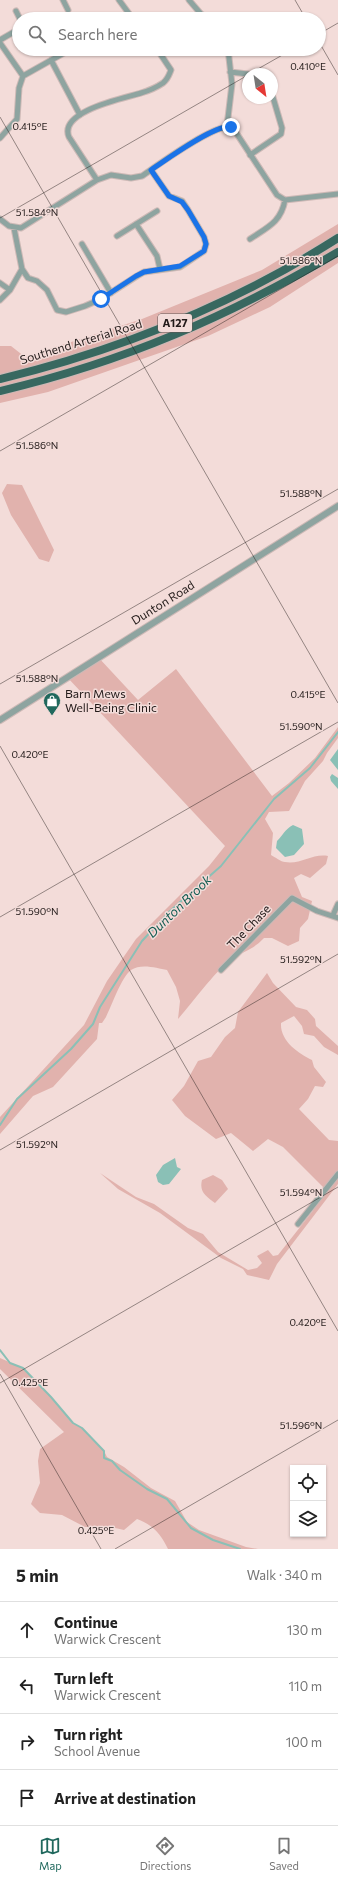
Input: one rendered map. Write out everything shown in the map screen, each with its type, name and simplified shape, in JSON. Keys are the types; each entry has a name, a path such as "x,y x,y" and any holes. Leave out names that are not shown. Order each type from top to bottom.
{"highway":[{"name":"Southend Arterial Road","path":"0,379 82,357 173,324 224,301 284,270 338,238"},
{"name":"Southend Arterial Road","path":"0,391 77,370 165,339 235,308 288,281 338,252"}],"street":[{"path":"63,0 68,10"},
{"path":"119,0 126,12"},
{"path":"189,0 199,12"},
{"path":"0,40 12,33"},
{"path":"0,43 23,76"},
{"path":"0,138 17,119 18,88 23,76 58,56"},
{"path":"97,180 68,133 69,125 80,115 99,105 142,93 164,83 171,70 162,56"},
{"path":"227,126 232,84 229,56"},
{"path":"51,60 80,115"},
{"path":"230,72 242,73"},
{"path":"250,155 281,134 280,121 275,104"},
{"path":"0,219 14,228 21,228 30,224 97,180 111,175 131,178 142,176 211,132 227,126 231,127 271,188 277,195 285,200 338,194"},
{"path":"14,228 22,269 28,278 36,281 47,290 60,312 66,312 85,306 111,293 136,276 160,269 186,264 204,251 206,244 204,237 182,202 169,196 151,170"},
{"path":"250,239 278,219 283,209 285,200"},
{"path":"116,236 157,211"},
{"path":"136,224 157,256 160,269"},
{"path":"82,244 111,293"},
{"path":"0,300 10,290 22,269"},
{"path":"0,283 10,290"},
{"name":"Dunton Road","path":"0,720 338,506"},
{"name":"The Chase","path":"221,970 292,898 336,917"},
{"path":"336,917 338,904"},
{"path":"298,1224 338,1174"}],"shaded area":[{"path":"338,224 338,263 270,307 208,336 48,392 0,403 0,346 11,346 25,357 142,319 262,270"},
{"path":"7,484 22,485 54,550 49,562 39,559 11,515 2,493"},
{"path":"98,657 138,700 176,669 272,796 289,783 315,758 338,727 338,738 323,761 305,781 289,811 269,812 265,819 273,833 271,855 283,862 296,862 317,856 328,856 326,864 310,878 301,874 294,878 302,897 312,901 308,919 300,928 299,941 288,946 272,938 264,938 255,946 234,957 203,988 178,1019 180,1001 176,987 167,970 144,966 131,970 120,985 106,1017 102,1023 99,1023 97,1039 53,1087 33,1096 0,1134 0,1117 84,1025 107,981 136,939 209,866 225,846 67,677"},
{"path":"267,973 273,983 296,1007 307,1010 315,1019 316,1026 338,1046 338,1055 324,1047 314,1036 304,1034 302,1026 294,1016 281,1023 283,1035 287,1041 301,1054 312,1060 314,1067 326,1082 323,1087 315,1086 308,1099 299,1109 329,1140 338,1141 338,1184 277,1264 269,1280 247,1275 243,1269 221,1258 160,1213 118,1189 100,1173 136,1197 154,1204 188,1228 203,1234 218,1252 248,1270 257,1268 262,1263 257,1256 268,1250 273,1256 278,1255 312,1212 326,1190 283,1147 268,1139 253,1151 231,1133 216,1139 185,1116 172,1100 184,1086 198,1061 211,1057 225,1037 235,1028 238,1012"},
{"path":"213,1175 222,1180 228,1189 215,1203 202,1191 201,1184 202,1180"},
{"path":"0,1358 23,1368 51,1397 73,1423 82,1428 104,1451 107,1457 124,1467 151,1488 175,1501 187,1522 199,1530 246,1547 258,1549 168,1549 152,1527 137,1519 124,1530 111,1527 85,1527 62,1515 40,1513 31,1504 40,1483 38,1461 40,1449 64,1432 0,1369"}],"water":[{"path":"338,749 338,770 330,760"},
{"path":"332,774 338,778 338,789 331,781 330,777"},
{"path":"293,825 302,829 304,844 294,855 285,857 276,848 277,841 286,830"},
{"path":"175,1158 177,1167 181,1169 169,1184 163,1185 158,1182 156,1175 163,1165"}],"waterway":[{"name":"Dunton Brook","path":"0,1125 17,1099 71,1049 93,1024 100,1007 142,941 170,911 221,866 274,799 310,768 338,732"},
{"path":"0,1350 10,1363 23,1368 51,1397 73,1423 82,1428 104,1451 104,1458 112,1461 120,1470 147,1489 167,1499 191,1528 213,1540 240,1549"}],"place":[{"name":"Barn Mews Well-Being Clinic","path":"52,716"}],"route":[{"path":"101,299 144,272 173,268 186,264 204,251 206,244 204,237 188,210 182,202 169,196 151,170 211,132 227,126 231,127"}]}
